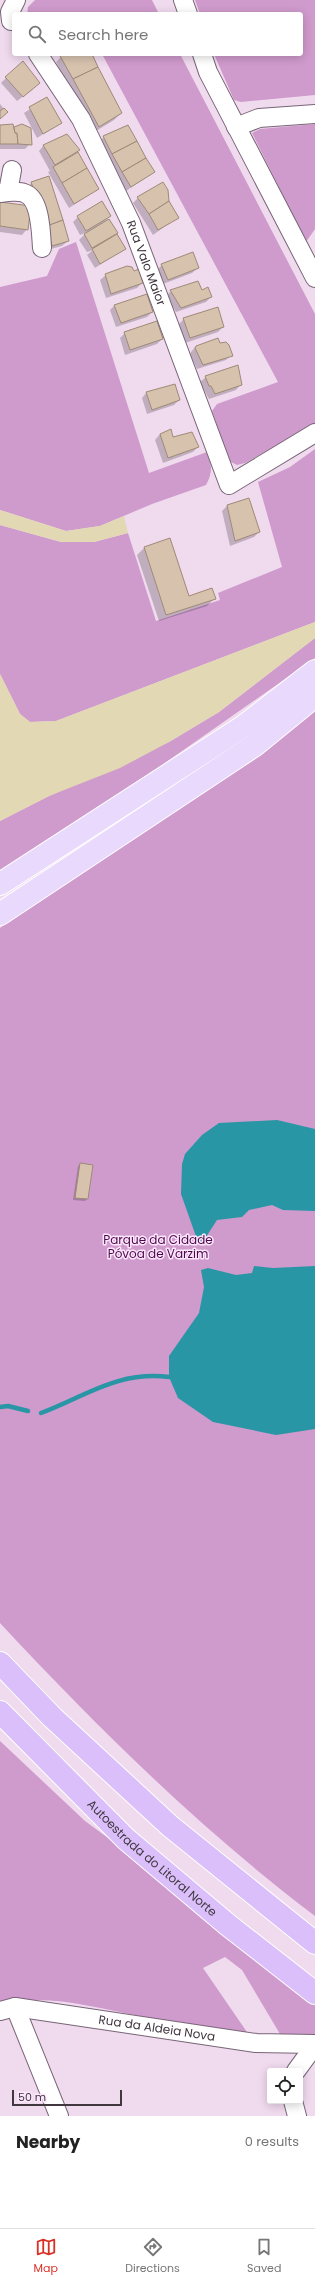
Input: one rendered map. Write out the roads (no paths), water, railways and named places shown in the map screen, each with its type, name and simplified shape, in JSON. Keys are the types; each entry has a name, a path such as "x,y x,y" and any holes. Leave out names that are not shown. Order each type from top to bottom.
{"highway":[{"path":"0,1663 52,1717 170,1826 315,1943"},
{"name":"Autoestrada do Litoral Norte","path":"0,1712 126,1839 228,1925 315,1993"}],"main road":[{"path":"0,884 244,726 315,670"},
{"path":"0,914 255,745 315,696"}],"street":[{"path":"8,20 16,0"},
{"path":"183,0 187,12"},
{"name":"Rua Valo Maior","path":"39,56 81,119 131,223 229,485 315,433"},
{"path":"203,56 208,72 315,278"},
{"path":"236,127 259,118 315,114"},
{"path":"12,170 4,192 24,193 33,201 38,214 42,248"},
{"path":"7,2009 59,2116"},
{"name":"Rua da Aldeia Nova","path":"7,2009 256,2043 315,2044"},
{"path":"298,2068 315,2044"},
{"path":"294,2104 297,2116"}],"water":[{"path":"277,1120 315,1129 315,1211 283,1210 272,1205 249,1210 242,1217 217,1220 204,1240 198,1242 181,1194 182,1164 185,1154 202,1135 219,1123"},
{"path":"254,1266 273,1268 315,1266 315,1429 276,1435 213,1422 178,1398 169,1377 169,1356 199,1313 204,1287 201,1270 208,1268 236,1275 252,1273"}],"waterway":[{"path":"41,1413 102,1386 118,1381 150,1376 169,1377"},
{"path":"0,1407 8,1406 28,1411"}],"park label":[{"name":"Parque da Cidade Póvoa de Varzim","path":"158,1247"}]}
